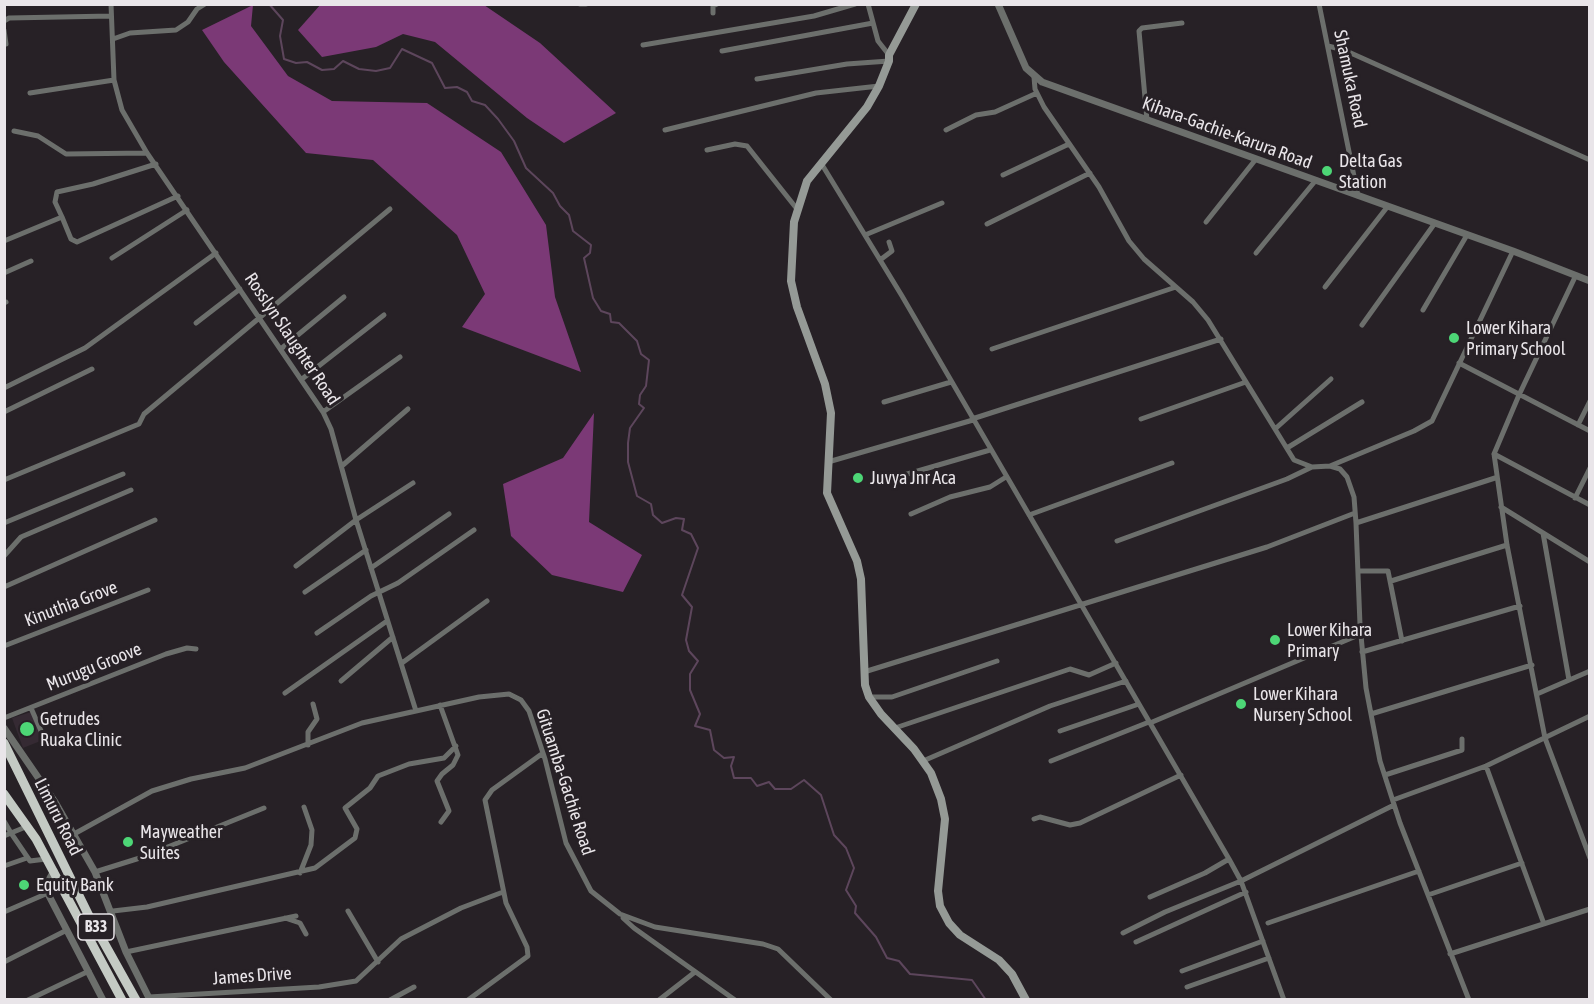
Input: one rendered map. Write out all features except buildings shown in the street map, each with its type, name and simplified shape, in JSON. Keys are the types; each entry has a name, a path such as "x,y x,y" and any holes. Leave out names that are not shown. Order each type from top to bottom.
{"highway":[{"name":"Limuru Road","path":"4,742 90,916 136,999"},
{"name":"B33","path":"4,794 28,826 46,859"},
{"name":"Limuru Road","path":"46,859 122,999"}],"main road":[{"path":"916,4 889,58 879,86 867,107 820,162 807,181 797,209 790,256 791,281 797,307 825,384 831,413 827,494 857,561 861,579 863,673 869,697 932,773 941,799 945,819 938,891 940,906 949,923 960,935 999,960 1012,974 1026,999"}],"street":[{"name":"Rosslyn Slaughter Road","path":"111,4 114,80 122,110 147,153 261,317 323,412 343,465 356,520 417,711"},
{"path":"113,39 130,33 176,30 188,22 196,9 206,4"},
{"path":"580,4 586,4"},
{"path":"713,13 713,6 717,4"},
{"path":"643,45 814,16 855,4"},
{"path":"757,79 889,58 882,47 868,4"},
{"path":"998,4 1026,68 1034,77 1037,93 1090,173 1129,241 1193,302 1221,339 1294,460 1312,467"},
{"name":"Shamuka Road","path":"1319,4 1358,196"},
{"path":"4,21 9,18 111,16"},
{"path":"722,51 873,23"},
{"path":"1147,120 1138,31 1142,28 1182,23"},
{"path":"4,30 6,44"},
{"path":"1328,46 1344,50 1590,160"},
{"name":"Kihara-Gachie-Karura Road","path":"1034,77 1042,82 1513,251 1590,281"},
{"path":"30,93 114,80"},
{"path":"665,130 816,93 879,86"},
{"path":"946,130 976,115 995,112 1037,93"},
{"path":"14,131 38,136 66,154 147,153"},
{"path":"707,150 735,144 747,146 797,209"},
{"path":"1003,175 1069,144"},
{"path":"1206,222 1256,159"},
{"path":"820,162 880,260 1229,859 1246,892 1284,999"},
{"path":"156,164 93,184 57,192 55,202 71,239 77,242 178,196"},
{"path":"987,224 1090,173"},
{"path":"1256,253 1316,180"},
{"path":"865,235 942,203"},
{"path":"1325,287 1389,206"},
{"path":"4,480 139,424 144,414 390,209"},
{"path":"112,258 187,210"},
{"path":"4,242 62,217"},
{"path":"1362,325 1435,223"},
{"path":"1423,310 1467,235"},
{"path":"880,260 892,251 889,242"},
{"path":"1330,466 1428,424 1513,251"},
{"path":"4,388 85,348 216,253"},
{"path":"4,273 31,261"},
{"path":"1576,275 1519,394 1494,454 1501,507 1545,738 1590,858"},
{"path":"992,349 1176,287"},
{"path":"196,323 240,289"},
{"path":"282,348 344,297"},
{"path":"302,379 384,315"},
{"path":"828,462 972,419 1221,339"},
{"path":"323,412 400,357"},
{"path":"1459,363 1590,431"},
{"path":"4,412 92,369"},
{"path":"1275,429 1331,379"},
{"path":"884,402 951,382"},
{"path":"1141,419 1246,382"},
{"path":"1578,425 1590,401"},
{"path":"1287,448 1362,402"},
{"path":"343,465 408,410"},
{"path":"904,475 990,450"},
{"path":"1494,454 1590,505"},
{"path":"1029,515 1172,463"},
{"path":"1117,541 1287,479 1312,467 1330,466 1340,469 1347,477 1356,523 1362,652 1371,714 1385,775 1450,954 1470,999"},
{"path":"1575,498 1590,468"},
{"path":"4,523 123,474"},
{"path":"911,514 951,497 990,487 1006,477"},
{"path":"1356,523 1496,478"},
{"path":"296,566 356,520 413,483"},
{"path":"4,556 10,553 21,537 131,490"},
{"path":"1501,507 1590,562"},
{"path":"863,673 1267,547 1355,513"},
{"path":"371,568 449,514"},
{"path":"4,587 155,520"},
{"path":"317,633 371,596 398,584 474,530"},
{"path":"1543,533 1569,680"},
{"path":"1391,581 1508,545"},
{"path":"305,592 366,550"},
{"path":"1358,571 1386,569 1391,581 1402,641"},
{"name":"Kinuthia Grove","path":"4,646 148,590"},
{"path":"402,663 487,601"},
{"path":"1362,652 1520,606"},
{"path":"285,693 387,621"},
{"path":"1052,761 1150,723 1361,634"},
{"path":"341,681 393,637"},
{"name":"Murugu Groove","path":"4,718 166,654 187,648 196,650"},
{"path":"869,697 892,697 997,661"},
{"path":"895,728 1070,669 1089,675 1116,663"},
{"path":"1371,714 1532,665"},
{"path":"1537,694 1590,671"},
{"path":"923,761 1050,706 1126,681"},
{"name":"Gituamba-Gachie Road","path":"74,834 152,791 191,779 245,768 362,723 498,693 515,696 529,711 543,753 566,843 579,872 591,891 620,914 678,933 741,940 778,949 831,999"},
{"path":"308,745 308,732 317,719 313,704"},
{"path":"1060,731 1139,704"},
{"path":"441,705 456,746 457,760 437,781 449,811 441,822"},
{"path":"31,708 45,740"},
{"path":"1123,933 1165,912 1241,881 1394,803 1486,766 1590,716"},
{"path":"4,728 74,834 95,872 113,911 126,952 150,998"},
{"path":"1385,775 1462,750 1462,739"},
{"path":"113,911 147,908 315,868 355,838 357,829 346,806 370,788 378,776 409,764 444,758 456,746"},
{"path":"468,999 528,956 527,947 510,916 503,892 485,800 492,790 543,753"},
{"path":"1486,766 1544,924"},
{"path":"1034,819 1040,817 1070,825 1080,823 1181,775"},
{"path":"300,873 307,859 312,837 312,830 304,807"},
{"path":"95,872 143,857 264,808"},
{"path":"4,821 8,835 27,858 34,862 46,859"},
{"path":"8,835 28,826"},
{"path":"4,866 27,858"},
{"path":"1150,897 1205,873 1229,859"},
{"path":"1428,895 1522,863"},
{"path":"54,871 46,885 48,893 103,999"},
{"path":"1268,923 1419,871"},
{"path":"348,911 378,962 408,935 461,908 503,892"},
{"path":"1136,942 1246,892"},
{"path":"4,912 48,893"},
{"path":"1450,954 1590,909"},
{"path":"620,914 634,928 735,999"},
{"path":"126,952 296,916"},
{"path":"285,918 300,923 306,934"},
{"path":"4,962 67,930"},
{"path":"1182,972 1263,941"},
{"path":"1187,987 1269,958"},
{"name":"James Drive","path":"150,998 319,987 356,981 378,962"},
{"path":"28,999 89,971"},
{"path":"659,999 695,972"},
{"path":"390,999 414,987"}],"shaded area":[{"path":"321,4 484,5 540,43 616,113 564,143 527,118 435,42 403,34 376,47 322,57 298,30"},
{"path":"253,5 251,26 288,76 332,101 427,103 501,152 546,225 555,297 581,372 462,327 485,294 457,235 373,160 306,153 224,62 202,30"},
{"path":"594,413 589,522 642,555 623,592 552,575 511,536 503,484 563,458"},
{"name":"Getrudes Ruaka Clinic","path":"31,712 43,740 23,748 12,718"}],"waterway":[{"path":"269,4 283,20 280,36 284,59 296,63 307,62 322,70 334,69 343,61 359,69 376,71 390,68 402,49 432,63 445,88 457,87 467,92 472,101 485,105 498,119 514,141 526,168 553,193 560,206 569,215 573,231 591,245 590,253 584,258 593,298 601,311 610,314 611,322 619,323 637,341 641,354 649,360 646,386 640,395 639,404 644,408 630,428 628,443 628,462 637,496 651,504 653,515 662,523 676,518 684,519 682,530 691,534 698,548 682,595 692,607 686,640 689,651 698,661 690,674 690,690 700,714 695,726 710,730 714,750 724,758 734,757 731,766 734,778 751,778 757,786 769,782 775,789 791,789 804,780 821,795 834,835 846,848 854,868 846,890 856,906 855,913 876,937 887,958 899,961 910,974 972,980 986,1000"}],"place":[{"name":"Delta Gas Station","path":"1327,171"},
{"name":"Lower Kihara Primary School","path":"1454,338"},
{"name":"Juvya Jnr Aca","path":"858,478"},
{"name":"Lower Kihara Primary","path":"1275,640"},
{"name":"Lower Kihara Nursery School","path":"1241,704"},
{"name":"Getrudes Ruaka Clinic","path":"27,729"},
{"name":"Mayweather Suites","path":"128,842"},
{"name":"Equity Bank","path":"24,885"}]}
